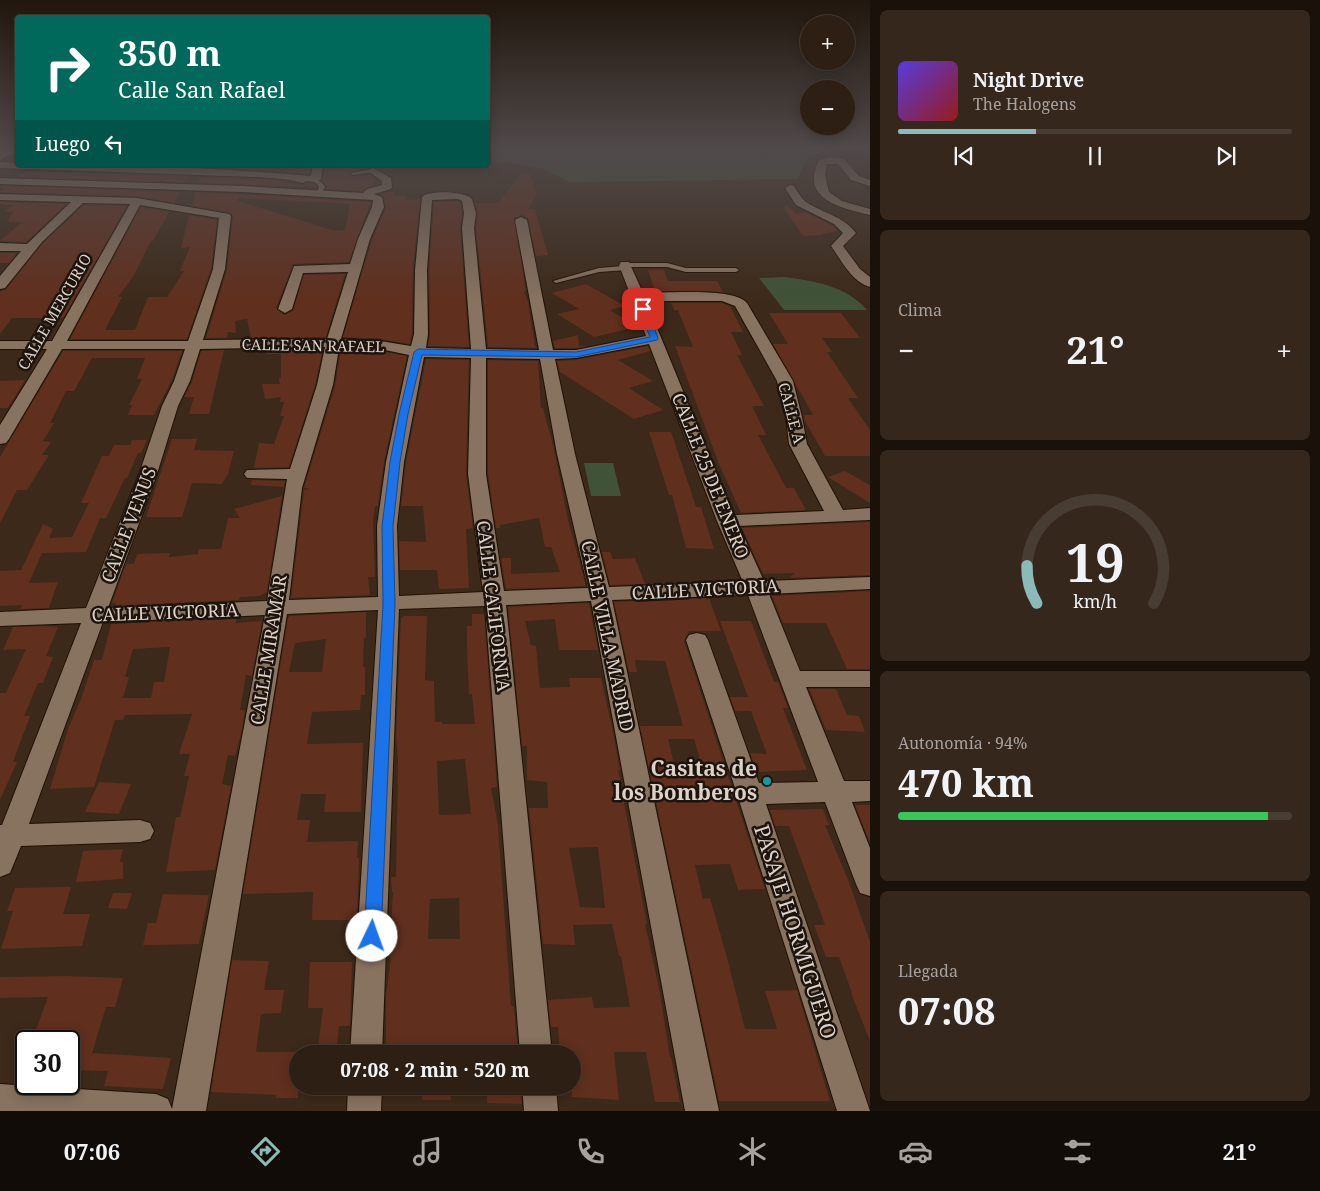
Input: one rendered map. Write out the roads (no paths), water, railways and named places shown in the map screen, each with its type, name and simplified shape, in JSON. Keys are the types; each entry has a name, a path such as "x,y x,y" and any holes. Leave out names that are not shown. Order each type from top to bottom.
{"street":[{"path":"0,198 137,201"},
{"name":"CALLE MIRAMAR","path":"189,1111 277,608 291,497 325,385 333,343 364,239 378,207 372,198"},
{"name":"CALLE CALIFORNIA","path":"418,352 422,334 421,270 427,198"},
{"name":"CALLE CALIFORNIA","path":"464,198 467,199 470,213 468,228 479,354 477,474 495,599 535,1045"},
{"path":"797,198 800,203 841,224 850,233 837,246 852,266 870,283"},
{"path":"832,198 845,205 870,212"},
{"path":"0,285 13,267 58,218 81,199"},
{"name":"CALLE VENUS","path":"0,865 5,836 94,616 148,474 170,406 182,381 219,269 225,216 137,201"},
{"name":"CALLE MERCURIO","path":"0,439 57,345 137,201"},
{"name":"CALLE VILLA MADRID","path":"521,220 566,454 600,594 702,1111"},
{"path":"0,247 30,248"},
{"path":"0,266 13,267"},
{"name":"CALLE 25 DE ENERO","path":"626,266 727,521 756,587 792,678 834,794 870,884"},
{"path":"285,309 298,268 356,268"},
{"name":"CALLE A","path":"638,297 722,297 731,298 740,303 776,365 788,391 798,444 836,515"},
{"name":"CALLE SAN RAFAEL","path":"0,345 333,343 380,345 418,352 546,355 576,354 654,338"},
{"path":"366,1045 389,604 387,526 402,423 418,352"},
{"path":"253,474 297,474"},
{"path":"727,521 870,514"},
{"name":"CALLE VICTORIA","path":"0,619 870,583"},
{"name":"PASAJE HORMIGUERO","path":"698,640 854,1111"},
{"path":"792,678 870,679"},
{"path":"750,794 834,794 870,791"},
{"path":"5,836 140,831"},
{"path":"364,1111 365,1095"},
{"path":"540,1095 542,1111"},
{"path":"0,1101 156,1111"}],"lane":[{"path":"556,280 626,266 667,265 686,270 736,270"}],"place":[{"name":"Casitas de los Bomberos","path":"767,781"}]}
